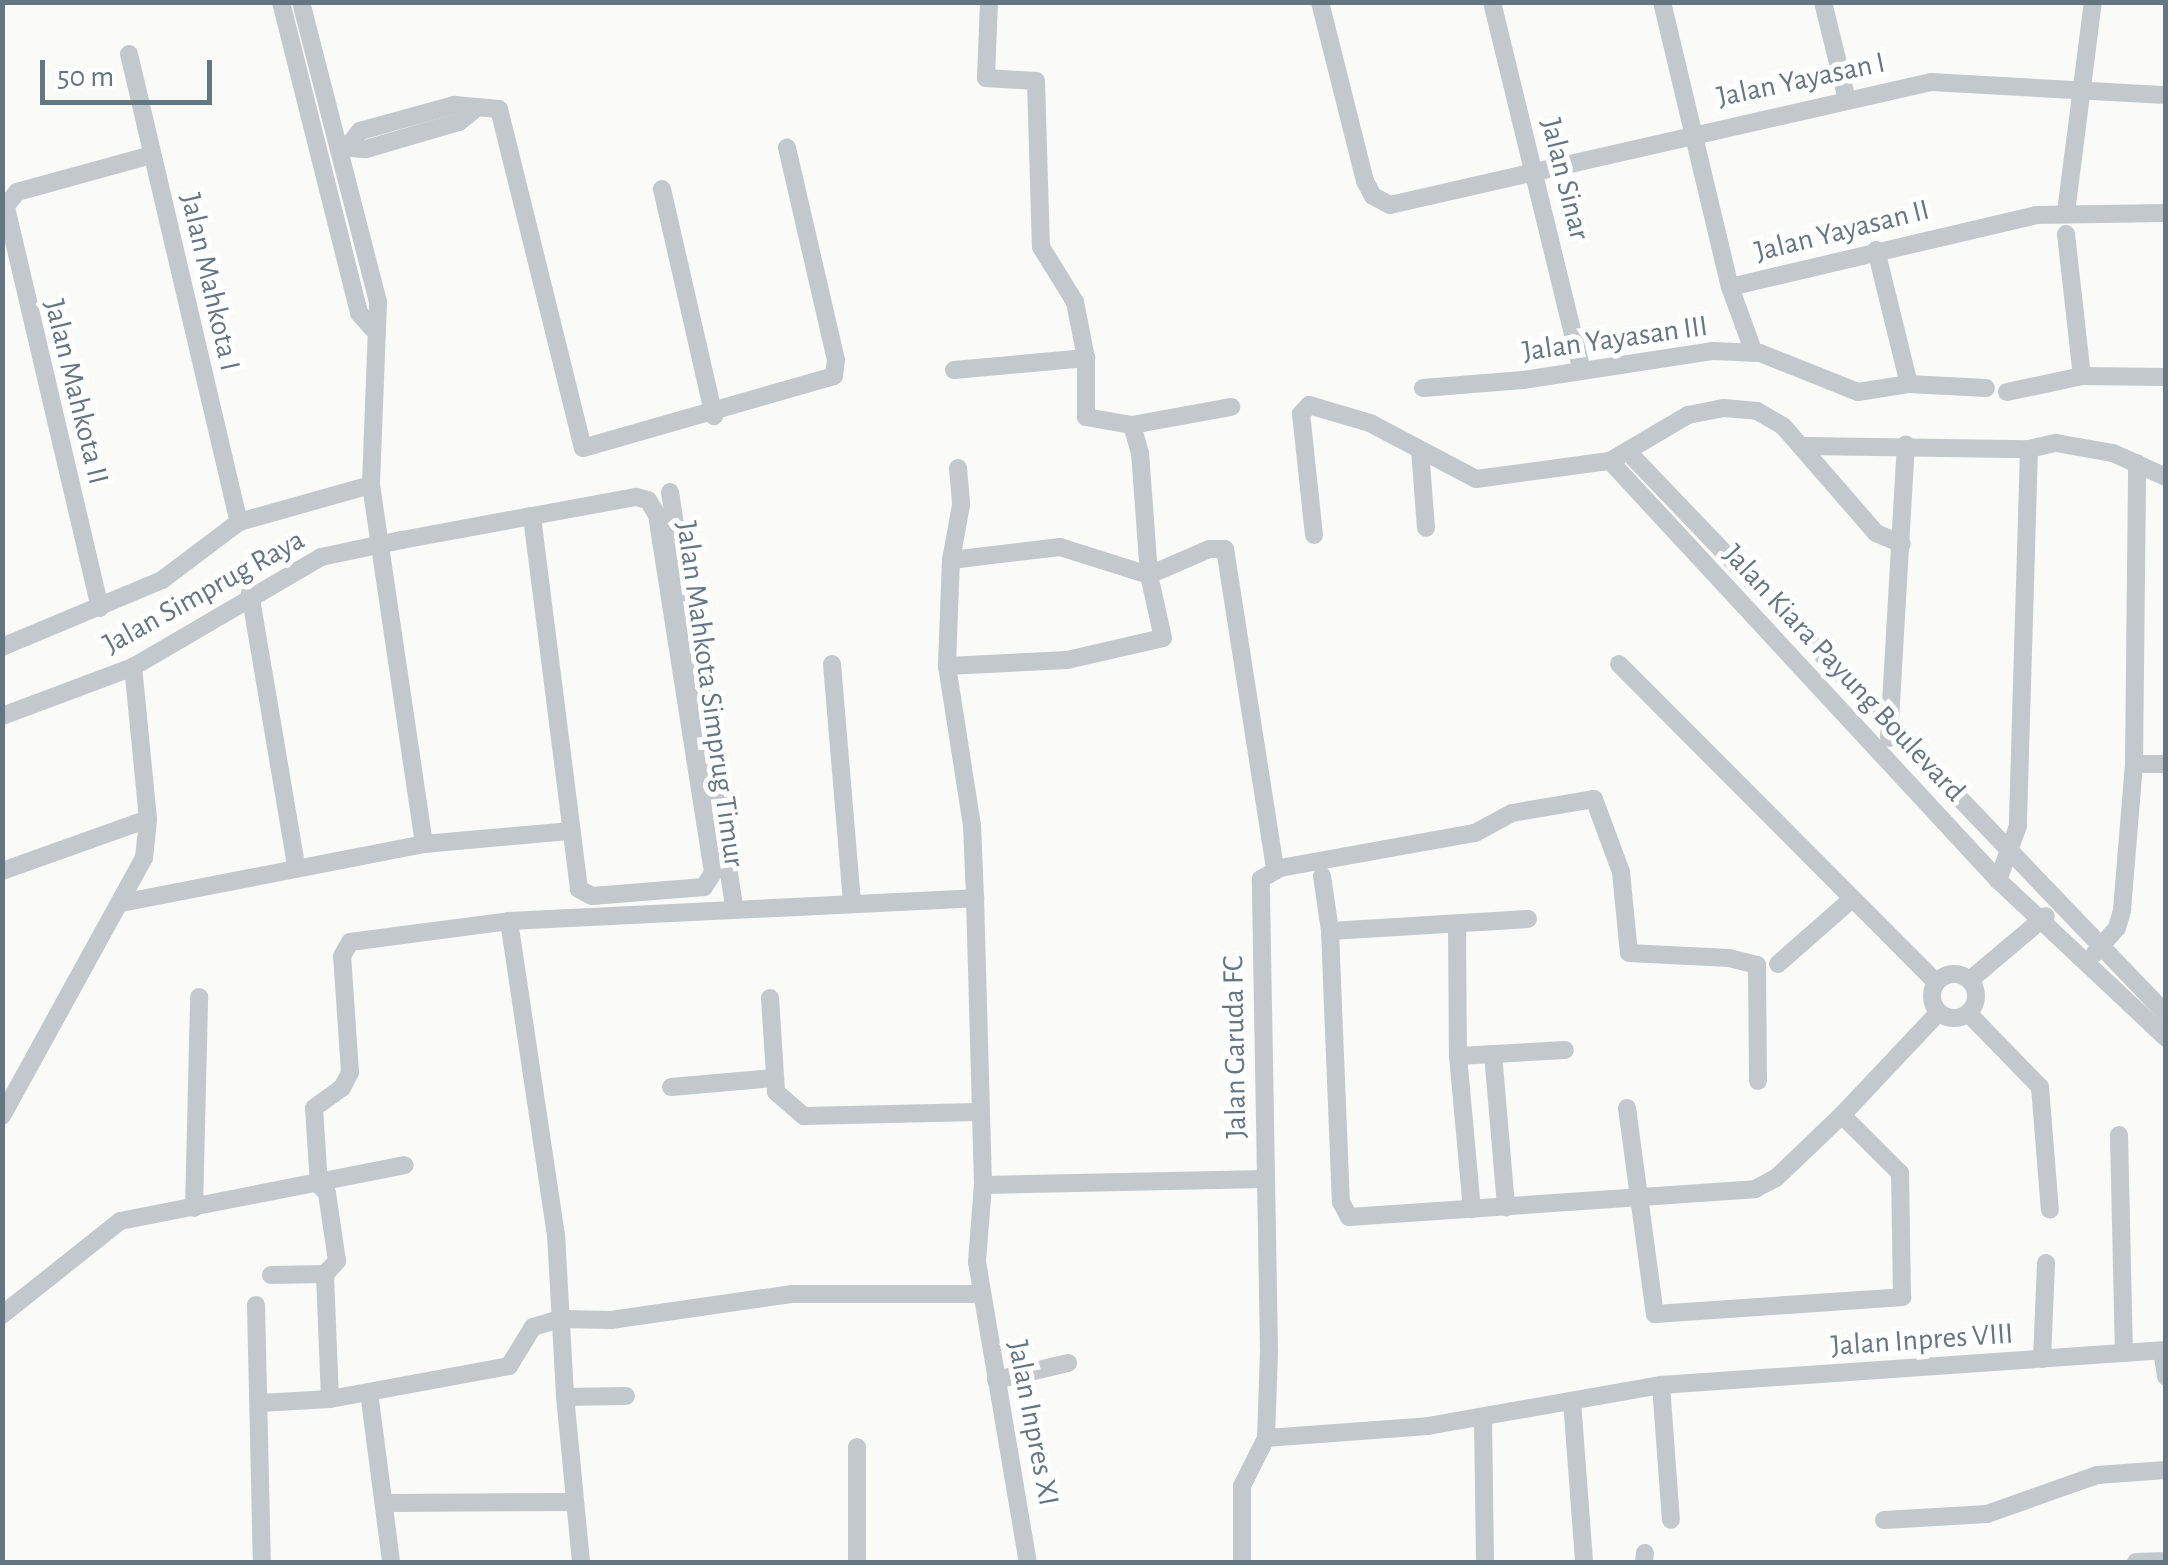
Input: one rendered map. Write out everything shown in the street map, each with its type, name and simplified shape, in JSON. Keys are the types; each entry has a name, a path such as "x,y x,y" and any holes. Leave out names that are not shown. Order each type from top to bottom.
{"street":[{"path":"282,2 359,312 373,329"},
{"path":"301,2 343,146 378,302 373,329 372,492 424,844"},
{"path":"989,2 986,78 1036,82 1042,247 1075,302 1086,358 1086,417 1132,426 1231,407"},
{"name":"Jalan Yayasan I","path":"1320,2 1366,180 1378,201 1396,204 1690,132 1952,80 2166,95"},
{"name":"Jalan Sinar","path":"1492,2 1582,370"},
{"name":"Jalan Yayasan II","path":"1662,2 1730,287 1876,250 2066,212 2166,213"},
{"path":"1823,2 1847,100"},
{"path":"2066,212 2093,2"},
{"name":"Jalan Mahkota I","path":"129,54 239,522"},
{"path":"318,152 343,146 366,148 459,122 476,108 493,107 503,115 583,448 714,416 834,376 787,148"},
{"name":"Jalan Mahkota II","path":"100,608 6,216 17,192 151,155"},
{"path":"662,189 714,416"},
{"path":"2066,234 2082,376"},
{"path":"1876,250 1909,384"},
{"path":"1730,287 1754,353"},
{"name":"Jalan Yayasan III","path":"1423,388 1582,370 1678,354 1754,353 1836,388 1871,391 1909,384 1986,388"},
{"path":"954,370 1086,358"},
{"path":"2007,392 2082,376 2166,377"},
{"path":"1314,536 1302,409 1315,406 1370,422 1476,478 1610,460 1630,454 1672,422 1724,408 1757,411 1804,446 1876,533 1902,544"},
{"path":"948,666 1066,660 1160,640 1149,575 1140,452 1132,426"},
{"path":"1804,446 1906,444 2028,449 2056,443 2137,463 2166,477"},
{"path":"1886,760 1906,444"},
{"path":"1998,880 2018,826 2028,449"},
{"path":"1420,450 1426,528"},
{"name":"Jalan Kiara Payung Boulevard","path":"1630,454 1890,732 2166,1014"},
{"name":"Jalan Kiara Payung Boulevard","path":"1610,460 1998,880 2084,965 2166,1038"},
{"path":"2084,965 2100,948 2122,910 2134,764 2137,463"},
{"name":"Jalan Inpres XI","path":"958,468 961,505 952,560 948,666 972,825 977,1112 983,1184 982,1294 1028,1562"},
{"path":"2,648 162,580 239,522 372,492"},
{"path":"670,492 734,906"},
{"name":"Jalan Mahkota Simprug Timur","path":"378,545 532,516 636,497 654,505 712,880 704,887 586,895 579,889 532,516"},
{"name":"Jalan Simprug Raya","path":"2,716 133,667 300,564 378,545"},
{"path":"952,560 1060,547 1149,575 1209,549 1226,549 1275,870 1474,833 1512,814 1587,797 1600,805 1621,872 1629,953 1756,965 1758,1080"},
{"path":"250,593 296,866"},
{"path":"832,664 852,900"},
{"path":"1618,664 1936,982"},
{"path":"2,1116 144,858 148,819 133,667"},
{"path":"2134,764 2166,764"},
{"path":"2,871 148,819"},
{"path":"121,903 424,844 571,831"},
{"name":"Jalan Garuda FC","path":"1242,1562 1242,1486 1266,1438 1266,1178 1258,890 1275,870"},
{"path":"1322,876 1330,931 1344,1211 1358,1218 1640,1192 1755,1189 1776,1178 1842,1115 1939,1012 1968,1013 2033,1076 2045,1099 2050,1210"},
{"path":"330,1399 325,1274 337,1261 327,1193 319,1185 314,1108 342,1088 350,1072 344,947 510,920 852,900 974,898"},
{"path":"1778,964 1852,898"},
{"path":"1970,980 2058,906"},
{"path":"1330,931 1528,919"},
{"path":"510,920 556,1234 580,1562"},
{"path":"1457,925 1458,1056 1472,1209"},
{"path":"1936,982 1958,974 1970,980 1976,990 1968,1013"},
{"path":"1936,982 1933,1003 1939,1012"},
{"path":"194,1208 199,996"},
{"path":"770,998 774,1078 788,1106 804,1116 977,1112"},
{"path":"1458,1056 1564,1050"},
{"path":"1493,1054 1506,1207"},
{"path":"670,1087 774,1078"},
{"path":"1627,1108 1655,1314 1896,1301 1904,1287 1900,1173 1842,1115"},
{"path":"2119,1135 2124,1353"},
{"path":"2,1315 72,1266 120,1220 319,1185 405,1165"},
{"path":"983,1184 1266,1178"},
{"path":"2042,1359 2046,1263"},
{"path":"271,1275 325,1274"},
{"path":"260,1403 330,1399 509,1366 533,1327 560,1318 611,1320 791,1294 982,1294"},
{"path":"256,1305 262,1562"},
{"name":"Jalan Inpres VIII","path":"1266,1438 1483,1418 1661,1386 2124,1353 2164,1351 2166,1377"},
{"path":"996,1380 1068,1364"},
{"path":"1661,1386 1671,1520"},
{"path":"368,1392 391,1562"},
{"path":"566,1397 626,1396"},
{"path":"1572,1401 1584,1562"},
{"path":"1483,1418 1486,1562"},
{"path":"856,1562 857,1447"},
{"path":"1884,1520 1988,1514 2097,1476 2166,1470"},
{"path":"385,1503 574,1502"},
{"path":"2136,1562 2166,1560"}]}
